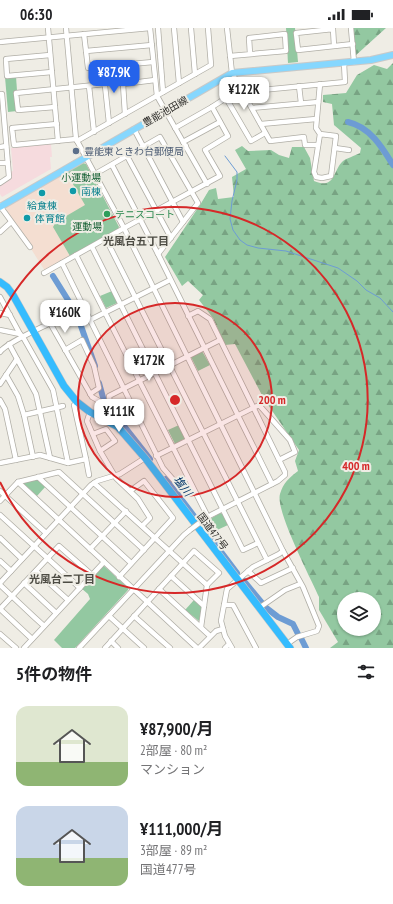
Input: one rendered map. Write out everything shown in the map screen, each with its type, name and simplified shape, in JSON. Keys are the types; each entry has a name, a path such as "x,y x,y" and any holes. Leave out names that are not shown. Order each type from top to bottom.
{"highway":[{"name":"国道477号","path":"0,282 13,295 64,386 77,402 90,412 118,426 288,646"}],"main road":[{"name":"豊能池田線","path":"0,206 232,73 354,62 393,55"}],"street":[{"path":"48,28 58,141"},
{"path":"66,28 76,140 124,228 283,551 293,568 319,626 317,631 297,637 288,646"},
{"path":"0,42 150,28 157,96 207,184"},
{"path":"158,28 163,92"},
{"path":"174,28 179,83"},
{"path":"191,28 195,74"},
{"path":"57,124 12,128 14,145 76,140 94,132 195,74 211,64 208,28"},
{"path":"227,28 232,73 270,141 304,137 305,145 318,145"},
{"path":"351,28 354,62"},
{"path":"334,46 333,30 296,33 298,50 353,44"},
{"path":"84,34 88,68 154,62"},
{"path":"230,56 286,51 284,34 249,38 250,54"},
{"path":"86,52 152,45"},
{"path":"50,55 6,59 7,76 52,72"},
{"path":"242,92 345,82 344,63"},
{"path":"103,67 109,123"},
{"path":"125,114 123,84 155,80"},
{"path":"55,107 18,110 16,93 105,84"},
{"path":"320,84 316,120 316,128 320,134 314,172 316,177 322,178 331,176 336,136 320,134"},
{"path":"89,86 94,132"},
{"path":"299,86 300,104"},
{"path":"0,94 2,94 2,129 6,146 9,177 0,183"},
{"path":"175,128 226,98 251,141 265,133"},
{"path":"252,108 318,102"},
{"path":"44,273 220,176 205,150 228,136 212,107"},
{"path":"261,124 316,120"},
{"path":"169,154 220,122"},
{"path":"134,129 183,222"},
{"path":"95,174 160,137 198,203 158,254"},
{"path":"0,147 6,146"},
{"path":"335,148 349,150"},
{"path":"127,156 171,238"},
{"path":"0,163 8,162"},
{"path":"112,164 272,484"},
{"path":"0,206 30,247"},
{"path":"0,232 12,222"},
{"path":"106,239 267,560"},
{"path":"92,247 243,550 258,543"},
{"path":"76,256 208,517"},
{"path":"62,263 163,468 177,484 188,478"},
{"path":"90,320 170,280"},
{"path":"0,297 53,390 68,463"},
{"path":"79,648 190,530 208,517 272,484 285,475 285,472 210,319 198,311 188,316"},
{"path":"0,313 10,315"},
{"path":"1,349 21,335 33,332 50,323 92,398 110,407"},
{"path":"0,330 21,335"},
{"path":"65,350 82,340 94,366 99,388 90,394"},
{"path":"108,420 110,413 109,396 220,340"},
{"path":"9,344 36,394 50,458"},
{"path":"0,384 17,359"},
{"path":"6,375 18,396 24,414 33,457"},
{"path":"0,400 5,409 16,460"},
{"path":"77,402 74,405 89,475"},
{"path":"156,456 259,405 290,440 295,452 279,460"},
{"path":"24,414 63,406"},
{"path":"90,412 88,421 100,452 115,476 138,499 150,518 142,526"},
{"path":"93,434 106,429 115,441 100,452"},
{"path":"0,462 40,456 68,463 86,459"},
{"path":"44,626 0,584 70,506 94,483 124,472 144,458"},
{"path":"0,501 18,482 59,472 144,550"},
{"path":"38,477 131,563"},
{"path":"119,577 173,518 144,481 130,490"},
{"path":"18,482 119,577 198,648 216,631 223,629"},
{"path":"94,483 207,585"},
{"path":"0,491 46,533"},
{"path":"90,549 126,511"},
{"path":"0,514 80,588"},
{"path":"0,538 22,559"},
{"path":"32,639 0,609 24,583 59,546 92,575"},
{"path":"104,648 194,551 219,573 207,585 200,627"},
{"path":"225,648 231,646 225,636 221,621 227,588 248,570 283,551"},
{"path":"0,561 11,571"},
{"path":"24,648 104,562"},
{"path":"248,570 261,583 293,568"},
{"path":"36,571 68,600"},
{"path":"171,576 204,606"},
{"path":"24,583 56,613"},
{"path":"259,608 285,590 300,584"},
{"path":"160,588 210,636"},
{"path":"224,604 233,605 256,648"},
{"path":"109,616 144,648"},
{"path":"134,616 170,648"},
{"path":"0,634 16,648"},
{"path":"111,641 118,648"}],"shaded area":[{"path":"51,144 51,169 2,197 0,194 0,185 11,179 10,172 13,171 11,148"},
{"path":"83,163 86,164 119,227 118,229 45,271 6,207"}],"green space":[{"path":"286,28 295,28 298,62 288,63"},
{"path":"353,28 386,28 355,56"},
{"path":"393,63 393,648 330,648 338,642 319,610 319,597 288,529 280,502 280,494 283,487 289,478 298,471 295,461 299,450 264,399 235,344 225,345 213,318 199,300 203,295 188,281 182,286 165,257 209,190 216,188 218,199 234,197 232,177 246,169 235,150 242,146 248,151 271,150 279,155 289,158 292,147 304,147 310,158 314,181 326,183 330,181 342,162 360,153 361,148 334,125 332,104 323,102 323,95 346,93 357,75 374,65 387,69"},
{"path":"16,76 17,111 8,112 5,77"},
{"name":"運動場","path":"83,163 86,164 119,227 118,229 70,256 53,227 56,222 85,205 66,172"},
{"path":"112,291 117,303 106,308 100,296"},
{"path":"202,351 210,365 198,371 191,357"},
{"path":"179,425 185,438 175,444 168,430"},
{"path":"38,478 46,486 37,496 23,483"},
{"path":"220,513 223,514 228,525 215,531 207,521"},
{"path":"103,565 128,588 128,590 75,648 62,648 54,640 90,599 88,594 81,588"},
{"path":"194,600 202,608 199,621 185,610"}],"waterway":[{"path":"348,122 363,128 369,133 380,145 393,165"},
{"path":"225,156 237,172 230,219 233,230 240,240 247,245 258,248 286,251 338,268 357,281 366,290 380,298 393,312"},
{"name":"塩川","path":"53,276 81,323"},
{"name":"塩川","path":"81,326 95,366"},
{"name":"塩川","path":"99,383 104,401"},
{"name":"塩川","path":"113,412 150,459"},
{"name":"塩川","path":"166,479 237,573"},
{"name":"塩川","path":"243,580 262,603"},
{"name":"塩川","path":"265,607 278,617 293,624 298,634"},
{"name":"塩川","path":"301,638 306,648"}],"place":[{"name":"豊能東ときわ台郵便局","path":"76,151"},
{"name":"南棟","path":"73,191"},
{"name":"給食棟","path":"42,193"},
{"name":"テニスコート","path":"107,214"},
{"name":"体育館","path":"27,218"}],"district":[{"name":"光風台五丁目","path":"136,241"},
{"name":"光風台二丁目","path":"62,579"}],"park label":[{"name":"小運動場","path":"81,177"}]}
